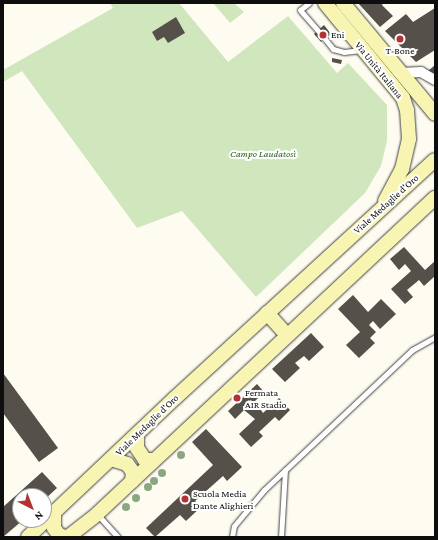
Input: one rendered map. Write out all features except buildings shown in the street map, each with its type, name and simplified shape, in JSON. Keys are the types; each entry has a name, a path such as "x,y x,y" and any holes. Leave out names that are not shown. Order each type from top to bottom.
{"main road":[{"name":"Via Unità Italiana","path":"325,3 403,98 409,121 409,139 402,169 379,211"},
{"name":"Via Unità Italiana","path":"343,3 435,114"},
{"name":"Viale Medaglie d'Oro","path":"28,537 266,314 435,160"},
{"path":"68,537 97,514 435,198"},
{"path":"266,314 287,335"},
{"path":"137,434 137,448 144,460 154,460"},
{"path":"111,459 127,464 133,472 132,481"},
{"path":"54,513 54,528 59,535 65,537"}],"street":[{"path":"401,73 421,72 435,80"}],"lane":[{"path":"309,3 300,10 318,31"},
{"path":"325,39 333,49 344,52 364,50"},
{"path":"232,537 234,526 246,510 285,470 412,350 435,337"},
{"path":"281,537 285,470"},
{"path":"97,514 118,537"}],"green space":[{"name":"Campo Laudatosì","path":"110,3 179,3 228,62 288,16 337,73 348,63 387,105 387,141 381,166 365,193 256,297 182,211 137,228 22,71 3,82 3,70 113,8"},
{"path":"213,3 234,3 244,12 230,23"}],"place":[{"name":"Eni","path":"323,35"},
{"name":"T-Bone","path":"400,39"},
{"name":"Fermata AIR Stadio","path":"237,398"},
{"name":"Scuola Media Dante Alighieri","path":"185,499"}]}
